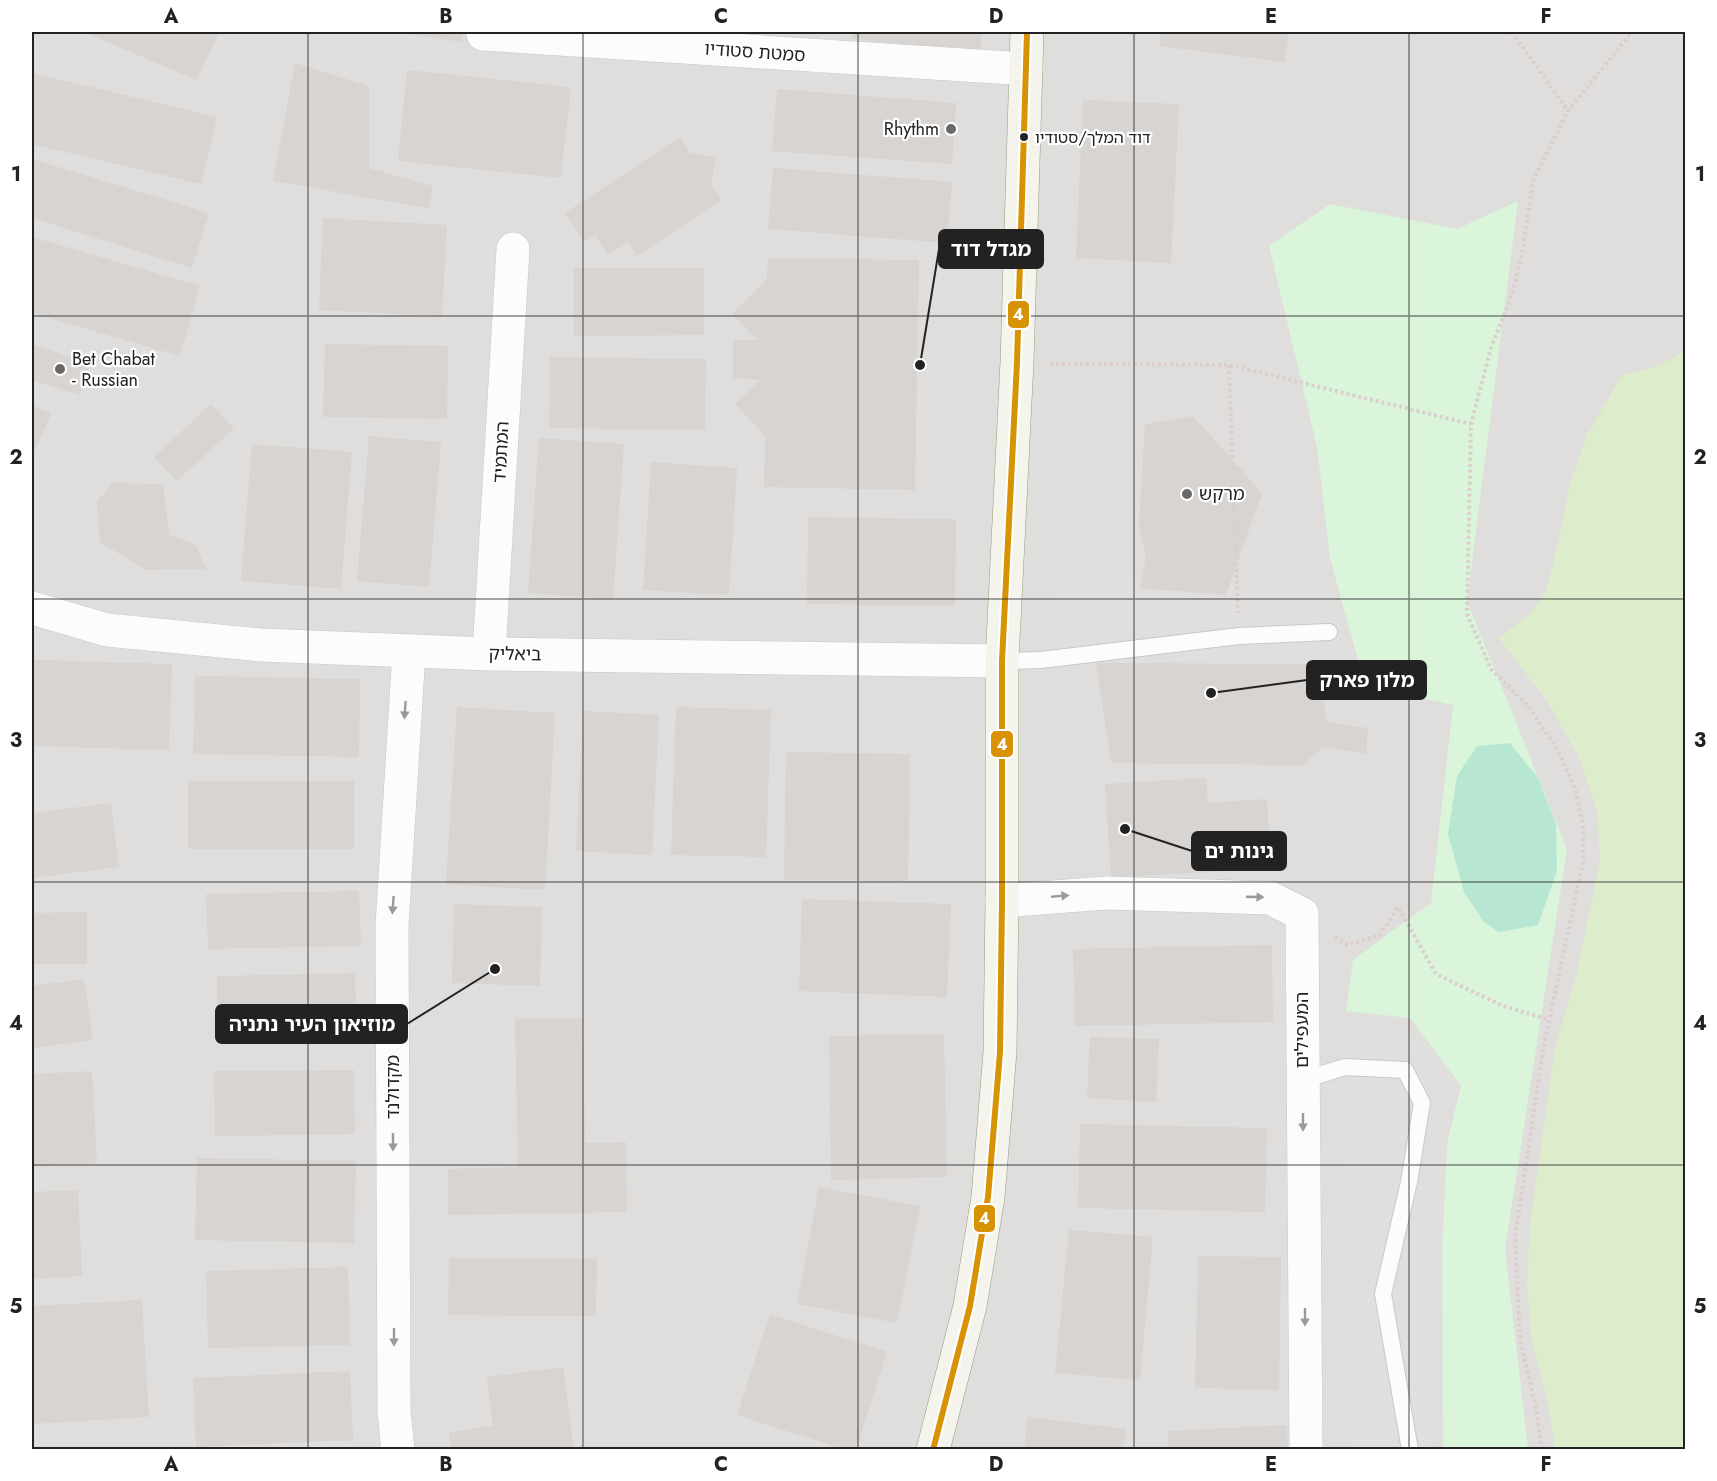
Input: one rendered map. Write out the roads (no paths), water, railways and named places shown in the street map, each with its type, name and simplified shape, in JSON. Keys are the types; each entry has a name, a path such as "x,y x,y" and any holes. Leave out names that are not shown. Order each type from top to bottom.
{"street":[{"path":"933,1449 970,1306 988,1197 1000,1052 1002,662 1017,362 1027,32"},
{"name":"סמטת סטודיו","path":"483,34 1026,69"},
{"name":"המתמיד","path":"489,654 513,249"},
{"name":"ביאליק","path":"32,608 107,630 261,645 489,654 1002,662"},
{"name":"מקדולנד","path":"398,1449 394,1411 392,926 409,652"},
{"name":"המעפילים","path":"1002,901 1106,893 1270,898 1302,915 1306,1449"}],"lane":[{"path":"1002,662 1041,660 1239,636 1329,632"},
{"path":"1303,1080 1345,1067 1405,1070 1422,1103 1409,1182 1383,1294 1410,1449"}],"place":[{"name":"Rhythm","path":"951,129"},
{"name":"דוד המלך/סטודיו","path":"1024,137"},
{"name":"מגדל דוד","path":"920,365"},
{"name":"Bet Chabat - Russian","path":"60,369"},
{"name":"מרקש","path":"1187,494"},
{"name":"מלון פארק","path":"1211,693"},
{"name":"גינות ים","path":"1125,829"},
{"name":"מוזיאון העיר נתניה","path":"495,969"}]}
